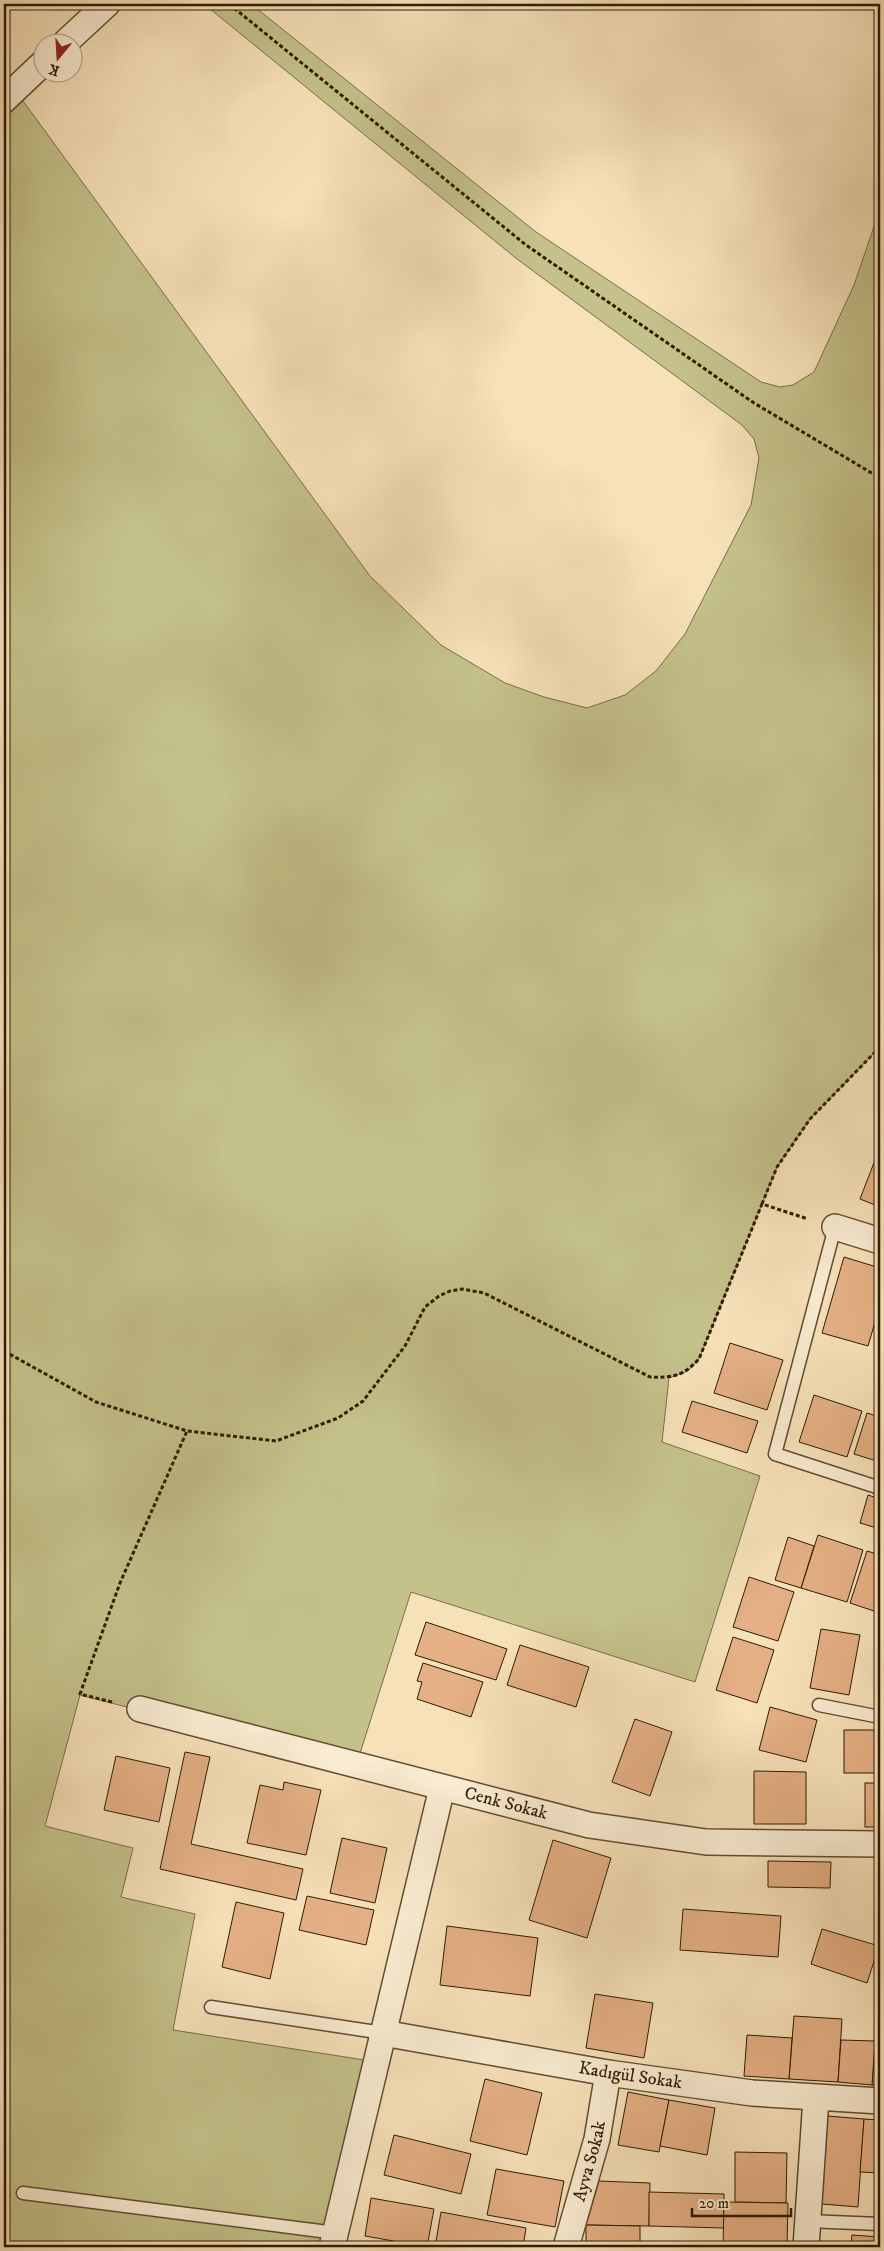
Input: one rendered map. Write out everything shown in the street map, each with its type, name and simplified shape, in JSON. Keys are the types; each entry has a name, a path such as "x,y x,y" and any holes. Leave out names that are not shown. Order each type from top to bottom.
{"street":[{"path":"77,32 107,4"},
{"path":"4,100 32,73"},
{"path":"835,1227 880,1242"},
{"name":"Cenk Sokak","path":"140,1709 589,1825 672,1838 746,1844 880,1844"},
{"path":"334,2240 442,1788"},
{"name":"Kadıgül Sokak","path":"384,2033 608,2073 752,2093 880,2102"},
{"name":"Ayva Sokak","path":"566,2247 597,2139 608,2073"},
{"path":"806,2247 816,2098"}],"lane":[{"path":"835,1227 775,1454 880,1488"},
{"path":"819,1705 880,1717"},
{"path":"211,2007 384,2033"},
{"path":"23,2193 334,2240"},
{"path":"807,2220 880,2224"}],"path":[{"path":"229,4 526,245 754,403 880,478"},
{"path":"4,1351 96,1402 187,1431 276,1441 338,1418 363,1402 383,1378 405,1346 425,1308 439,1296 450,1291 462,1289 484,1293 650,1377 670,1378 688,1370 699,1359 777,1167 810,1119 880,1047"},
{"path":"762,1204 835,1227"},
{"path":"140,1709 80,1694 120,1583 187,1431"}],"shaded area":[{"path":"204,4 251,4 536,232 761,382 780,387 793,385 814,372 854,285 880,209 880,1047 810,1119 777,1167 699,1359 688,1371 669,1378 662,1442 760,1476 695,1682 411,1592 356,1766 80,1695 45,1826 133,1848 121,1897 195,1914 173,2030 377,2062 332,2247 4,2247 4,100 15,90 370,576 441,645 505,683 544,697 587,708 625,695 656,671 685,634 751,505 759,458 754,439 742,425 517,259"}],"building":[{"path":"880,1147 880,1207 860,1199"},
{"path":"844,1257 880,1268 880,1305 868,1346 822,1333"},
{"path":"730,1343 783,1360 767,1410 714,1393"},
{"path":"814,1395 862,1411 847,1457 799,1442"},
{"path":"692,1401 758,1421 747,1453 682,1432"},
{"path":"867,1413 880,1417 880,1462 854,1454"},
{"path":"868,1495 880,1499 880,1529 860,1523"},
{"path":"818,1535 863,1550 847,1602 801,1588"},
{"path":"788,1537 814,1546 801,1588 775,1580"},
{"path":"867,1551 880,1555 880,1613 850,1603"},
{"path":"749,1577 794,1592 778,1641 733,1627"},
{"path":"426,1622 507,1649 496,1680 415,1655"},
{"path":"821,1629 860,1635 849,1695 810,1688"},
{"path":"733,1637 774,1650 757,1703 716,1690"},
{"path":"520,1645 589,1667 576,1707 507,1685"},
{"path":"423,1663 483,1682 471,1717 417,1699 422,1682 417,1681"},
{"path":"770,1707 817,1720 806,1762 759,1750"},
{"path":"635,1719 672,1732 650,1796 612,1782"},
{"path":"844,1730 880,1730 880,1773 844,1773"},
{"path":"185,1752 210,1757 191,1844 303,1869 296,1900 160,1869"},
{"path":"116,1756 170,1768 159,1822 104,1810"},
{"path":"754,1771 806,1772 806,1824 754,1824"},
{"path":"284,1782 321,1790 306,1855 247,1843 260,1785 283,1790"},
{"path":"865,1783 880,1783 880,1827 865,1827"},
{"path":"342,1838 387,1848 375,1903 330,1893"},
{"path":"553,1840 611,1858 587,1938 529,1920"},
{"path":"768,1861 831,1862 830,1888 768,1887"},
{"path":"307,1896 374,1910 366,1945 299,1930"},
{"path":"236,1902 284,1913 270,1979 222,1967"},
{"path":"683,1909 781,1916 778,1957 680,1950"},
{"path":"447,1926 538,1938 530,1996 440,1985"},
{"path":"822,1929 879,1946 867,1983 811,1964"},
{"path":"880,1966 880,1986 875,1984"},
{"path":"595,1994 653,2003 644,2058 586,2048"},
{"path":"794,2016 842,2019 838,2082 789,2079"},
{"path":"876,2022 880,2022 880,2085 872,2085"},
{"path":"747,2035 792,2038 789,2079 744,2076"},
{"path":"841,2040 875,2041 872,2085 838,2082"},
{"path":"485,2079 542,2093 527,2155 470,2141"},
{"path":"628,2092 669,2100 659,2152 618,2145"},
{"path":"669,2100 715,2108 707,2155 660,2146"},
{"path":"827,2116 864,2119 858,2207 822,2204"},
{"path":"864,2119 880,2120 880,2173 860,2172"},
{"path":"394,2135 471,2154 461,2194 384,2175"},
{"path":"735,2152 787,2153 786,2203 735,2202"},
{"path":"496,2169 564,2181 555,2227 487,2215"},
{"path":"599,2181 650,2183 649,2226 586,2225"},
{"path":"649,2192 724,2194 724,2228 649,2226"},
{"path":"371,2198 434,2209 427,2247 365,2236"},
{"path":"724,2202 788,2203 787,2247 723,2247"},
{"path":"441,2212 526,2228 523,2247 435,2247"},
{"path":"586,2225 640,2226 640,2247 586,2247"},
{"path":"852,2235 880,2237 880,2247 851,2247"}]}
